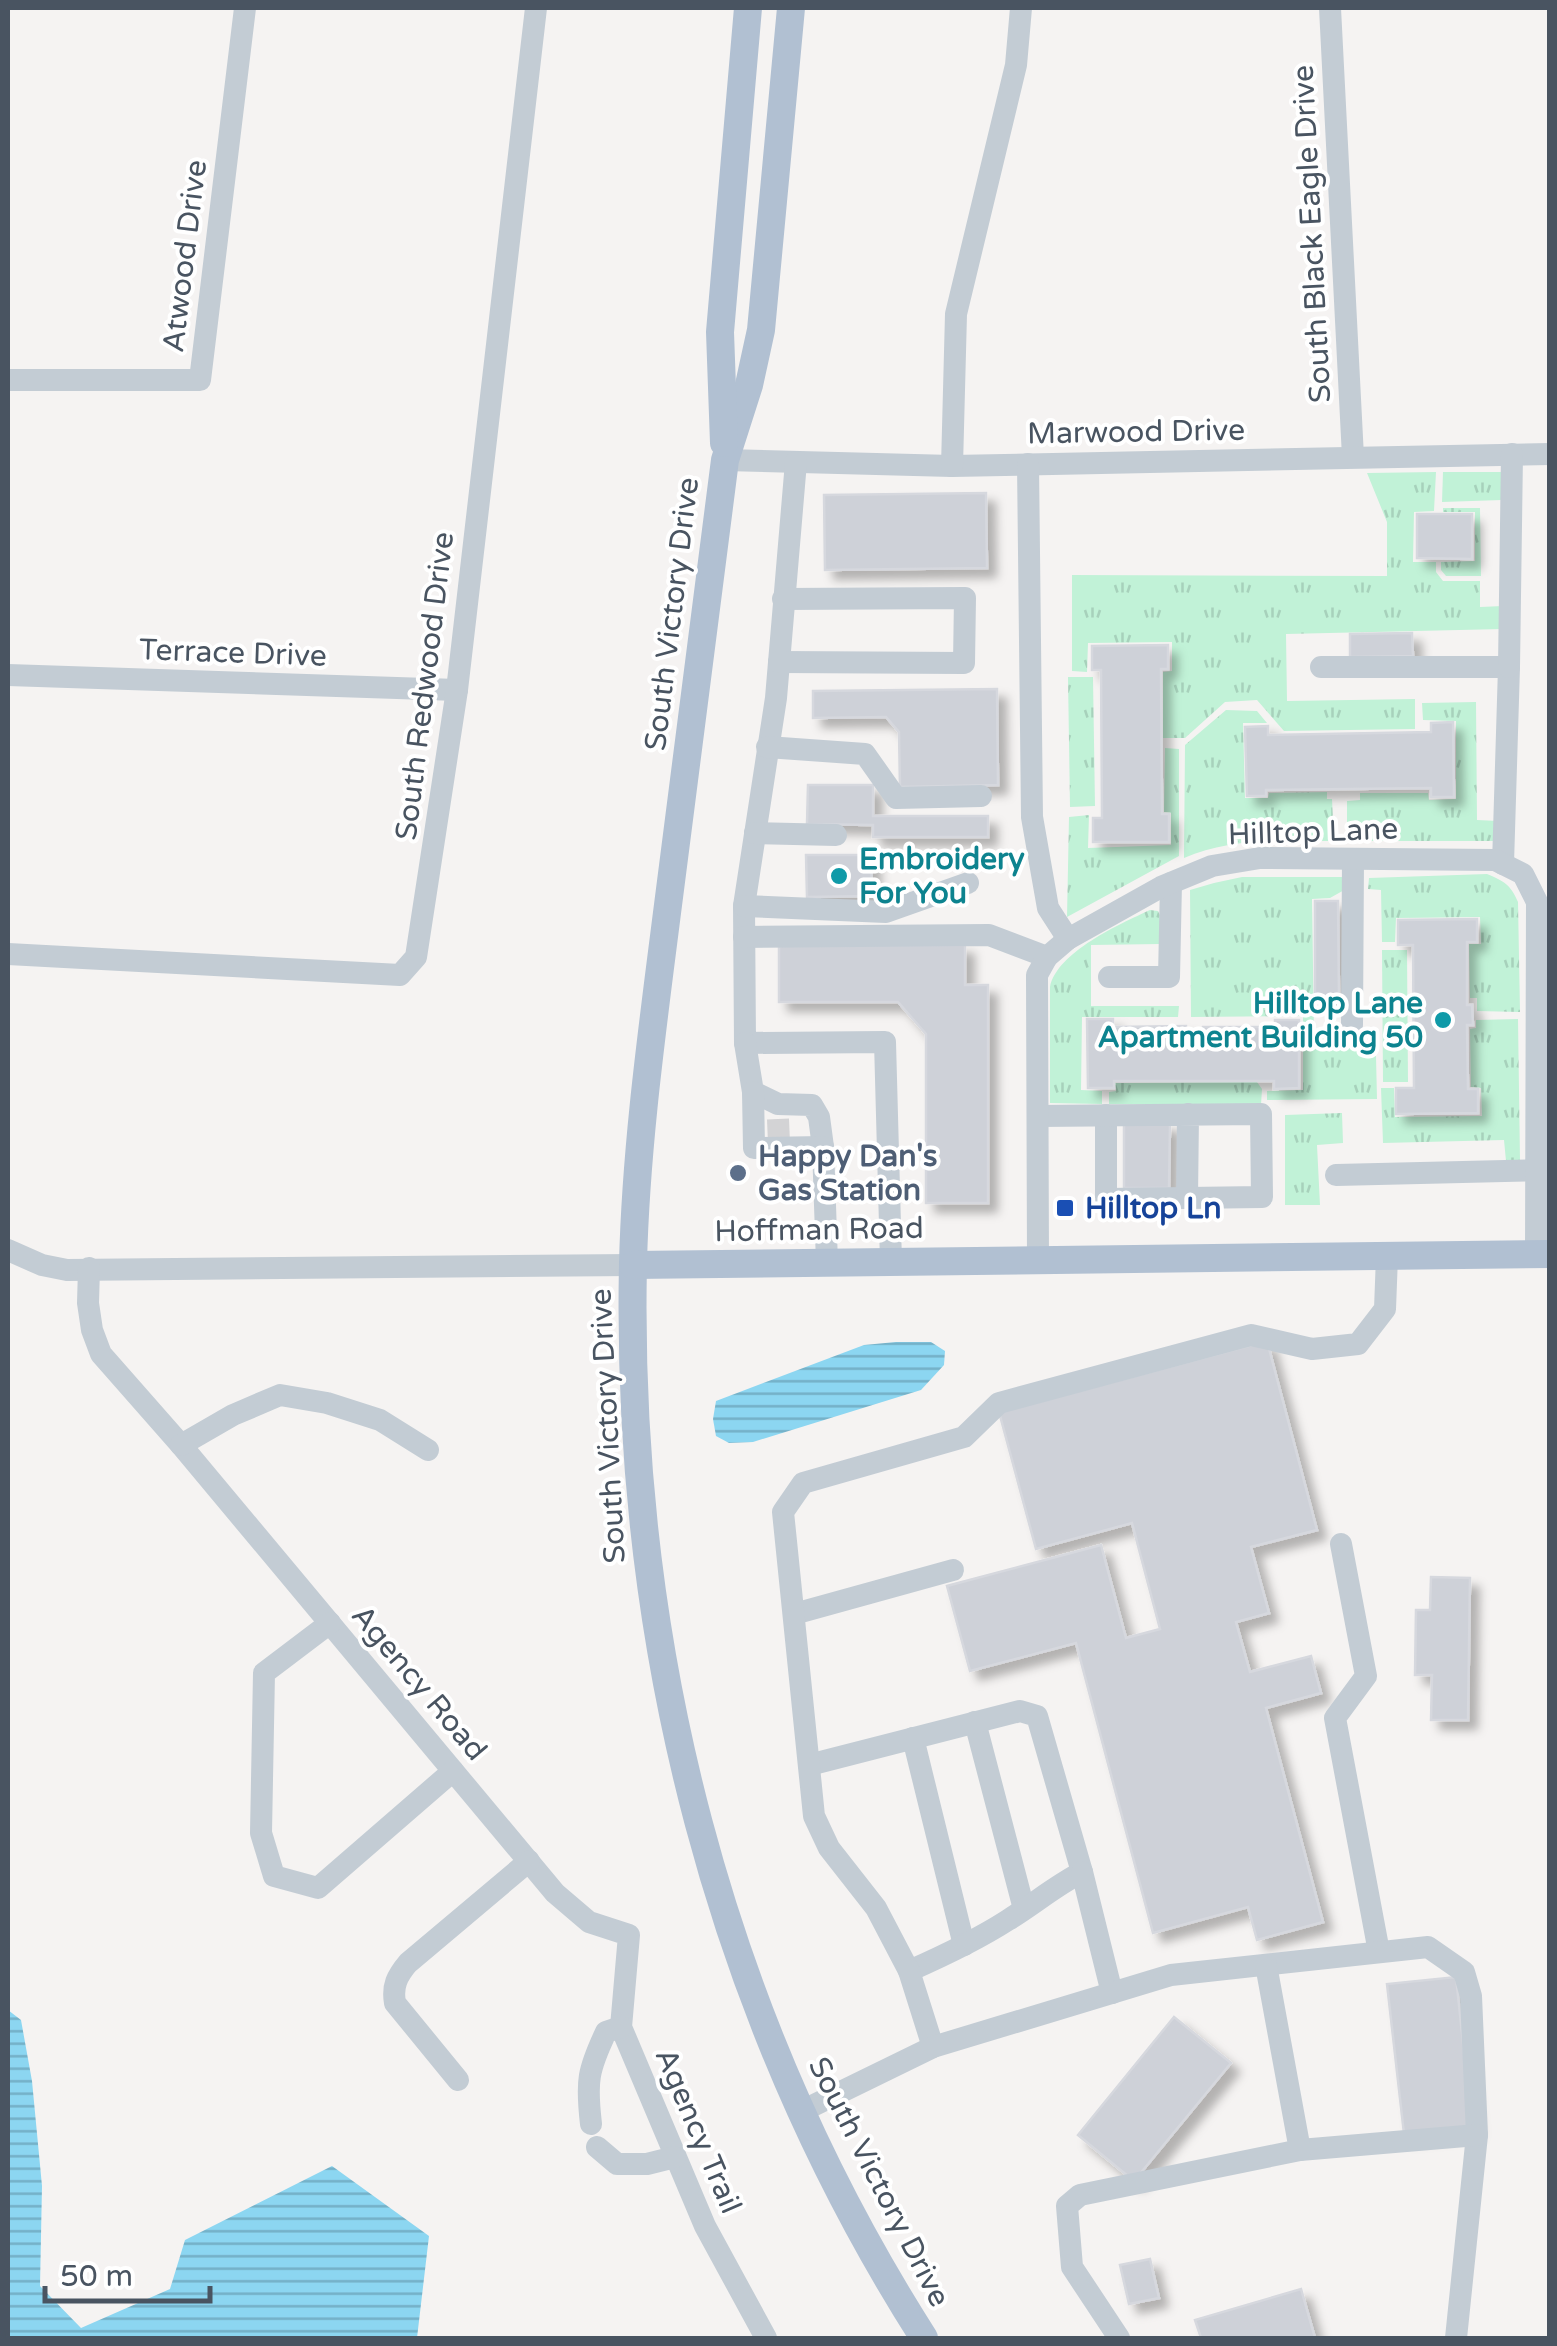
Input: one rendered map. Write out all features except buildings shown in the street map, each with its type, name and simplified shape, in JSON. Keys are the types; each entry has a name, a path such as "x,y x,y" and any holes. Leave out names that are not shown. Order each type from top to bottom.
{"main road":[{"name":"South Victory Drive","path":"748,8 720,332 725,460 644,1097 633,1265 637,1461 660,1651 674,1724 710,1868 734,1944 802,2111 892,2287 924,2338"},
{"name":"South Victory Drive","path":"725,460 761,330 791,8"},
{"name":"Hoffman Road","path":"633,1265 1543,1254"}],"street":[{"name":"Atwood Drive","path":"8,380 200,380 246,8"},
{"name":"South Redwood Drive","path":"8,954 400,975 416,958 457,690 536,8"},
{"path":"952,466 956,314 1016,65 1020,8"},
{"name":"South Black Eagle Drive","path":"1330,8 1353,456"},
{"path":"1512,454 1504,864 1539,886 1543,1254"},
{"name":"Marwood Drive","path":"725,460 952,466 1550,454"},
{"path":"796,462 776,698 744,906 745,1043 753,1092 754,1148 822,1148"},
{"path":"1028,464 1032,817 1048,908 1068,940"},
{"path":"779,662 964,663 966,598 783,599"},
{"path":"1320,667 1509,667"},
{"name":"Terrace Drive","path":"8,676 457,690"},
{"path":"767,746 866,754 896,798 981,796"},
{"path":"754,833 836,835"},
{"name":"Hilltop Lane","path":"1047,957 1068,940 1171,883 1212,866 1260,858 1495,860 1504,864"},
{"path":"1352,1026 1353,858"},
{"path":"744,906 886,912 968,882"},
{"path":"1109,976 1170,977 1171,883"},
{"path":"744,937 989,935 1047,957 1038,975 1038,1260"},
{"path":"745,1043 885,1042 890,1262"},
{"path":"753,1092 778,1112 812,1105 819,1117 827,1263"},
{"path":"1038,1116 1106,1115 1188,1114 1261,1114 1262,1198 1106,1199 1106,1115"},
{"path":"1188,1114 1188,1198"},
{"path":"1336,1175 1543,1170"},
{"path":"8,1250 42,1265 67,1270 90,1268"},
{"path":"934,2047 908,1972 876,1908 829,1848 814,1816 784,1512 803,1483 964,1437 999,1402 1252,1334 1312,1349 1358,1344 1385,1309 1387,1256"},
{"name":"Hoffman Road","path":"90,1268 633,1265"},
{"name":"Agency Road","path":"90,1268 88,1303 101,1354 182,1445 555,1893 590,1922 630,1935"},
{"path":"182,1445 233,1415 280,1395 327,1402 380,1420 428,1450"},
{"path":"1341,1544 1366,1676 1335,1718 1379,1952"},
{"path":"794,1614 952,1570"},
{"path":"330,1623 264,1674 262,1832 274,1876 318,1888 454,1771"},
{"path":"809,1765 1020,1710 1038,1716 1112,1993"},
{"path":"975,1722 1024,1909"},
{"path":"913,1738 964,1945"},
{"path":"458,2080 395,2003 392,1990 399,1972 408,1963 528,1861"},
{"path":"908,1972 964,1945 1082,1872"},
{"name":"Agency Trail","path":"630,1935 621,2027 705,2226 766,2338"},
{"path":"802,2111 934,2047 1171,1975 1428,1947 1464,1972 1471,1996 1477,2135 1456,2338"},
{"path":"1266,1965 1300,2150"},
{"path":"621,2027 606,2032 590,2067 588,2098 594,2135 617,2164 647,2164 675,2157"},
{"path":"1119,2338 1072,2267 1067,2206 1080,2195 1300,2150 1477,2135"}],"green space":[{"path":"1436,472 1434,511 1414,512 1413,562 1436,562 1436,572 1443,581 1480,581 1480,607 1503,606 1503,629 1286,634 1287,701 1415,699 1415,729 1284,731 1257,700 1225,702 1185,738 1163,738 1163,672 1172,671 1172,642 1088,643 1087,672 1072,671 1072,575 1387,576 1387,522 1367,473"},
{"path":"1443,472 1504,472 1502,500 1442,502"},
{"path":"1443,508 1480,508 1481,576 1446,576 1441,570 1441,562 1475,561 1475,512 1443,512"},
{"path":"1068,677 1093,677 1095,806 1070,807"},
{"path":"1476,702 1477,820 1498,821 1494,841 1347,841 1347,801 1360,800 1360,793 1428,793 1429,800 1456,799 1456,721 1423,720 1422,703"},
{"path":"1226,710 1257,711 1267,723 1243,723 1245,798 1268,798 1269,793 1327,792 1327,799 1332,799 1334,841 1239,843 1184,858 1185,745"},
{"path":"1165,748 1179,749 1179,856 1067,917 1069,817 1089,815 1088,848 1171,845 1171,813 1164,812"},
{"path":"1487,874 1506,884 1518,902 1520,1012 1477,1011 1477,998 1470,998 1469,944 1481,944 1480,917 1396,918 1395,942 1382,942 1381,890 1368,889 1369,878"},
{"path":"1242,877 1342,877 1346,889 1330,898 1312,899 1314,1037 1357,1037 1358,1055 1376,1056 1377,1099 1267,1100 1267,1091 1303,1090 1303,1016 1191,1017 1190,890"},
{"path":"1150,910 1158,911 1161,918 1161,944 1091,945 1091,1006 1179,1006 1178,1017 1082,1017 1081,1090 1102,1091 1102,1104 1050,1103 1050,987 1055,974 1091,941"},
{"path":"1382,950 1407,950 1408,1082 1383,1082"},
{"path":"1518,1019 1520,1161 1506,1161 1504,1140 1383,1143 1381,1088 1394,1088 1395,1117 1482,1116 1481,1088 1471,1087 1470,1029 1476,1028 1476,1020"},
{"path":"1257,1082 1262,1089 1261,1105 1109,1104 1109,1092 1116,1091 1115,1083"},
{"path":"1342,1113 1343,1143 1317,1145 1320,1205 1285,1205 1285,1115"}],"water":[{"path":"931,1342 945,1351 944,1365 921,1390 753,1442 729,1443 716,1436 716,1401 864,1345"},
{"path":"8,2010 21,2020 32,2081 42,2186 40,2286 81,2328 170,2289 185,2240 332,2166 429,2236 417,2338 8,2338"}],"tunnel":[{"path":"778,1119 779,1143"}],"place":[{"name":"Embroidery For You","path":"839,876"},
{"name":"Hilltop Lane Apartment Building 50","path":"1443,1020"},
{"name":"Happy Dan's Gas Station","path":"738,1173"},
{"name":"Hilltop Ln","path":"1065,1208"}]}
